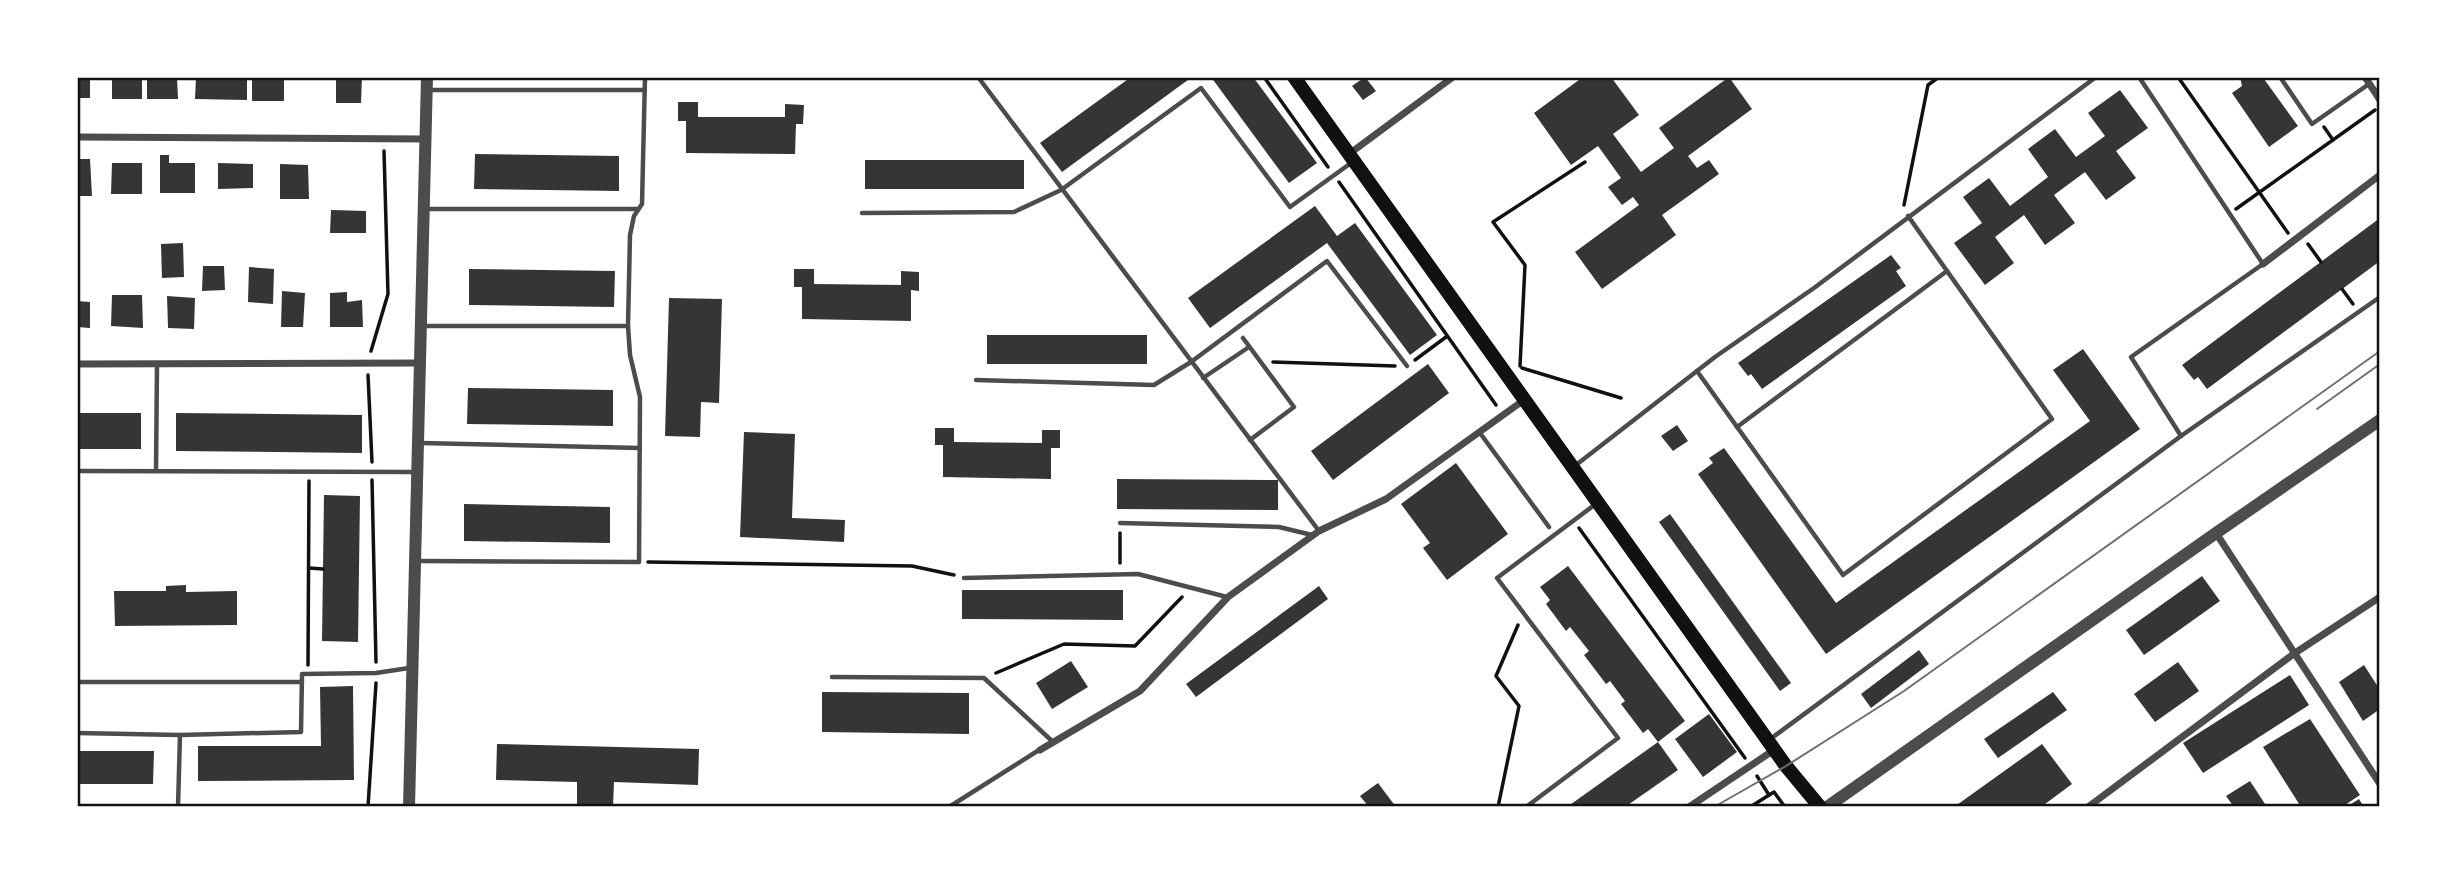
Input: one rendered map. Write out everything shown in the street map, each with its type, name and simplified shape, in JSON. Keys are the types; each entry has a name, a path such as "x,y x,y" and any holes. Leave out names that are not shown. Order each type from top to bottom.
{"main road":[{"path":"1294,77 1771,745 1820,807"}],"street":[{"path":"1351,158 1453,77"},
{"path":"2367,80 2380,100"},
{"path":"409,807 427,83"},
{"path":"77,137 426,139"},
{"path":"2263,264 2380,175"},
{"path":"77,364 421,363"},
{"path":"1040,750 1140,691 1228,597 1316,533 1386,499 1524,400"},
{"path":"1827,807 2380,420"},
{"path":"2216,533 2380,783"},
{"path":"2088,807 2295,653 2380,597"},
{"path":"1689,807 1771,745"}],"lane":[{"path":"417,561 639,562 640,397 630,355 628,326 630,234 634,216 642,204 645,77"},
{"path":"978,77 1250,440 1316,533"},
{"path":"1572,467 1697,371 1814,288 2096,77"},
{"path":"2138,77 2263,264 2131,357 2181,436"},
{"path":"2280,77 2312,124 2367,80"},
{"path":"427,83 644,90"},
{"path":"862,213 1014,212 1062,190 1201,88 1290,207 1351,158"},
{"path":"424,209 638,209"},
{"path":"1697,371 1843,575 2052,419 1908,216"},
{"path":"976,380 1154,385 1191,362 1326,261 1407,366"},
{"path":"1737,427 1947,271"},
{"path":"1771,745 2181,436 2380,297"},
{"path":"421,326 628,326"},
{"path":"1243,338 1294,407 1250,440"},
{"path":"1203,378 1249,347"},
{"path":"156,471 157,364"},
{"path":"1479,432 1549,527"},
{"path":"419,443 640,448"},
{"path":"77,471 418,472"},
{"path":"1526,807 1618,738 1497,578 1597,502"},
{"path":"1120,523 1279,527 1316,533"},
{"path":"964,578 1138,574 1228,597"},
{"path":"77,733 180,736 301,732 302,674 376,673 414,667"},
{"path":"832,677 984,678 1052,741"},
{"path":"77,682 302,682"},
{"path":"178,807 180,736"},
{"path":"949,807 1040,750"}],"path":[{"path":"1901,221 1928,85 1939,77"},
{"path":"2178,77 2293,241"},
{"path":"2230,214 2380,107"},
{"path":"368,807 376,673 368,363 388,294 384,139"},
{"path":"1585,162 1493,222 1525,265 1520,368 1621,398"},
{"path":"2301,235 2321,262"},
{"path":"2342,289 2358,312"},
{"path":"1260,361 1407,366 1446,337"},
{"path":"308,674 310,471"},
{"path":"1120,523 1121,575"},
{"path":"639,562 912,566 964,578"},
{"path":"309,568 323,569"},
{"path":"984,678 1064,644 1135,646 1191,588"},
{"path":"1498,807 1519,706 1496,676 1523,613"},
{"path":"1753,769 1769,795"},
{"path":"1749,807 1774,792 1785,807"}],"building":[{"path":"77,77 90,77 90,98 77,98"},
{"path":"112,77 142,77 142,99 112,99"},
{"path":"147,77 177,78 178,99 147,99"},
{"path":"196,77 247,77 247,100 195,99"},
{"path":"252,77 284,77 284,101 252,101"},
{"path":"336,77 362,77 361,103 336,103"},
{"path":"1131,77 1192,77 1062,172 1040,143"},
{"path":"1211,77 1253,77 1317,163 1289,183"},
{"path":"1365,77 1376,91 1363,100 1352,86"},
{"path":"1583,77 1611,77 1639,115 1613,134 1641,172 1674,148 1659,128 1729,77 1752,109 1688,156 1697,168 1709,160 1719,174 1662,215 1676,235 1602,289 1575,252 1639,205 1633,197 1622,205 1608,187 1621,178 1598,146 1571,165 1534,113"},
{"path":"2240,77 2264,79 2298,126 2269,147 2232,93 2242,86"},
{"path":"2120,90 2148,128 2116,151 2136,178 2106,200 2085,172 2054,195 2075,223 2045,245 2024,215 1995,237 2014,263 1985,285 1954,243 1982,223 1963,197 1989,178 2010,206 2048,177 2028,149 2055,129 2076,157 2105,136 2088,113"},
{"path":"678,102 698,102 698,117 785,117 785,104 804,105 803,124 796,124 795,154 686,153 686,121 678,121"},
{"path":"475,154 619,156 619,191 474,189"},
{"path":"160,155 169,155 169,163 195,163 195,193 160,193"},
{"path":"77,159 90,159 92,196 77,196"},
{"path":"865,160 1024,160 1024,189 865,189"},
{"path":"112,163 142,163 142,194 111,194"},
{"path":"218,163 253,164 253,188 218,189"},
{"path":"280,164 308,165 309,199 280,199"},
{"path":"1315,206 1337,236 1355,223 1437,335 1410,355 1327,243 1210,328 1188,298"},
{"path":"331,210 366,211 366,233 330,233"},
{"path":"2380,218 2380,261 2207,389 2198,377 2194,380 2182,365"},
{"path":"183,243 184,277 162,278 161,244"},
{"path":"1891,255 1901,268 1896,271 1906,286 1762,389 1751,374 1748,376 1738,363"},
{"path":"203,266 224,266 225,290 202,291"},
{"path":"249,267 274,269 273,304 248,302"},
{"path":"469,269 615,271 614,307 469,305"},
{"path":"794,269 814,269 814,284 901,285 901,271 919,272 919,291 911,290 911,321 802,319 802,287 794,287"},
{"path":"282,291 305,293 303,327 281,327"},
{"path":"347,292 347,302 362,300 363,327 330,327 330,293"},
{"path":"112,295 142,295 143,328 111,326"},
{"path":"167,296 195,298 194,329 168,328"},
{"path":"669,298 722,299 719,403 701,402 700,437 665,436"},
{"path":"77,301 90,302 90,328 77,327"},
{"path":"987,335 1147,335 1147,364 987,364"},
{"path":"2083,349 2140,429 1826,654 1698,474 1713,463 1709,458 1724,448 1836,603 2090,421 2053,370"},
{"path":"1428,364 1449,393 1333,480 1311,451"},
{"path":"468,388 613,390 613,426 467,424"},
{"path":"77,413 141,413 141,449 77,449"},
{"path":"176,413 362,415 362,453 176,451"},
{"path":"1677,425 1688,441 1673,451 1661,436"},
{"path":"935,428 954,428 954,442 1042,443 1042,430 1060,430 1060,448 1051,448 1051,479 943,477 943,445 935,445"},
{"path":"744,432 795,434 792,518 845,520 844,542 740,537"},
{"path":"1456,463 1508,534 1447,580 1423,548 1430,543 1401,504"},
{"path":"1117,479 1278,480 1278,510 1117,509"},
{"path":"324,495 360,496 358,642 322,641"},
{"path":"464,504 610,507 610,543 464,541"},
{"path":"1670,514 1791,683 1780,691 1659,522"},
{"path":"1568,566 1685,721 1658,742 1648,729 1643,733 1621,704 1625,701 1610,681 1606,684 1584,655 1589,651 1570,627 1566,631 1546,604 1550,600 1540,587"},
{"path":"2202,576 2220,601 2144,655 2126,630"},
{"path":"186,585 186,592 237,591 237,625 115,626 114,591 166,591 166,586"},
{"path":"1319,586 1328,599 1196,697 1186,684"},
{"path":"962,590 1123,590 1123,620 962,619"},
{"path":"1919,650 1929,664 1871,708 1861,694"},
{"path":"1071,661 1088,687 1052,709 1036,683"},
{"path":"2178,662 2199,691 2155,722 2134,694"},
{"path":"2364,665 2380,690 2380,709 2363,721 2339,682"},
{"path":"2290,675 2309,705 2203,773 2183,743"},
{"path":"353,686 354,780 198,781 198,746 321,746 320,687"},
{"path":"822,692 969,693 969,734 822,732"},
{"path":"2053,692 2067,710 1998,758 1984,739"},
{"path":"1709,714 1737,752 1703,777 1675,739"},
{"path":"2310,719 2360,795 2342,807 2301,807 2263,747"},
{"path":"1658,742 1678,770 1625,807 1567,807"},
{"path":"497,744 699,749 698,785 614,782 613,807 577,807 577,782 496,780"},
{"path":"2042,744 2072,784 2041,807 1954,807"},
{"path":"77,751 154,751 153,784 77,784"},
{"path":"2250,781 2267,807 2234,807 2226,796"},
{"path":"1378,783 1396,807 1369,807 1360,796"},
{"path":"2359,799 2364,807 2346,807"}],"tram line":[{"path":"1714,807 1786,766 1904,691 2380,351"},
{"path":"2317,409 2380,364"}]}
